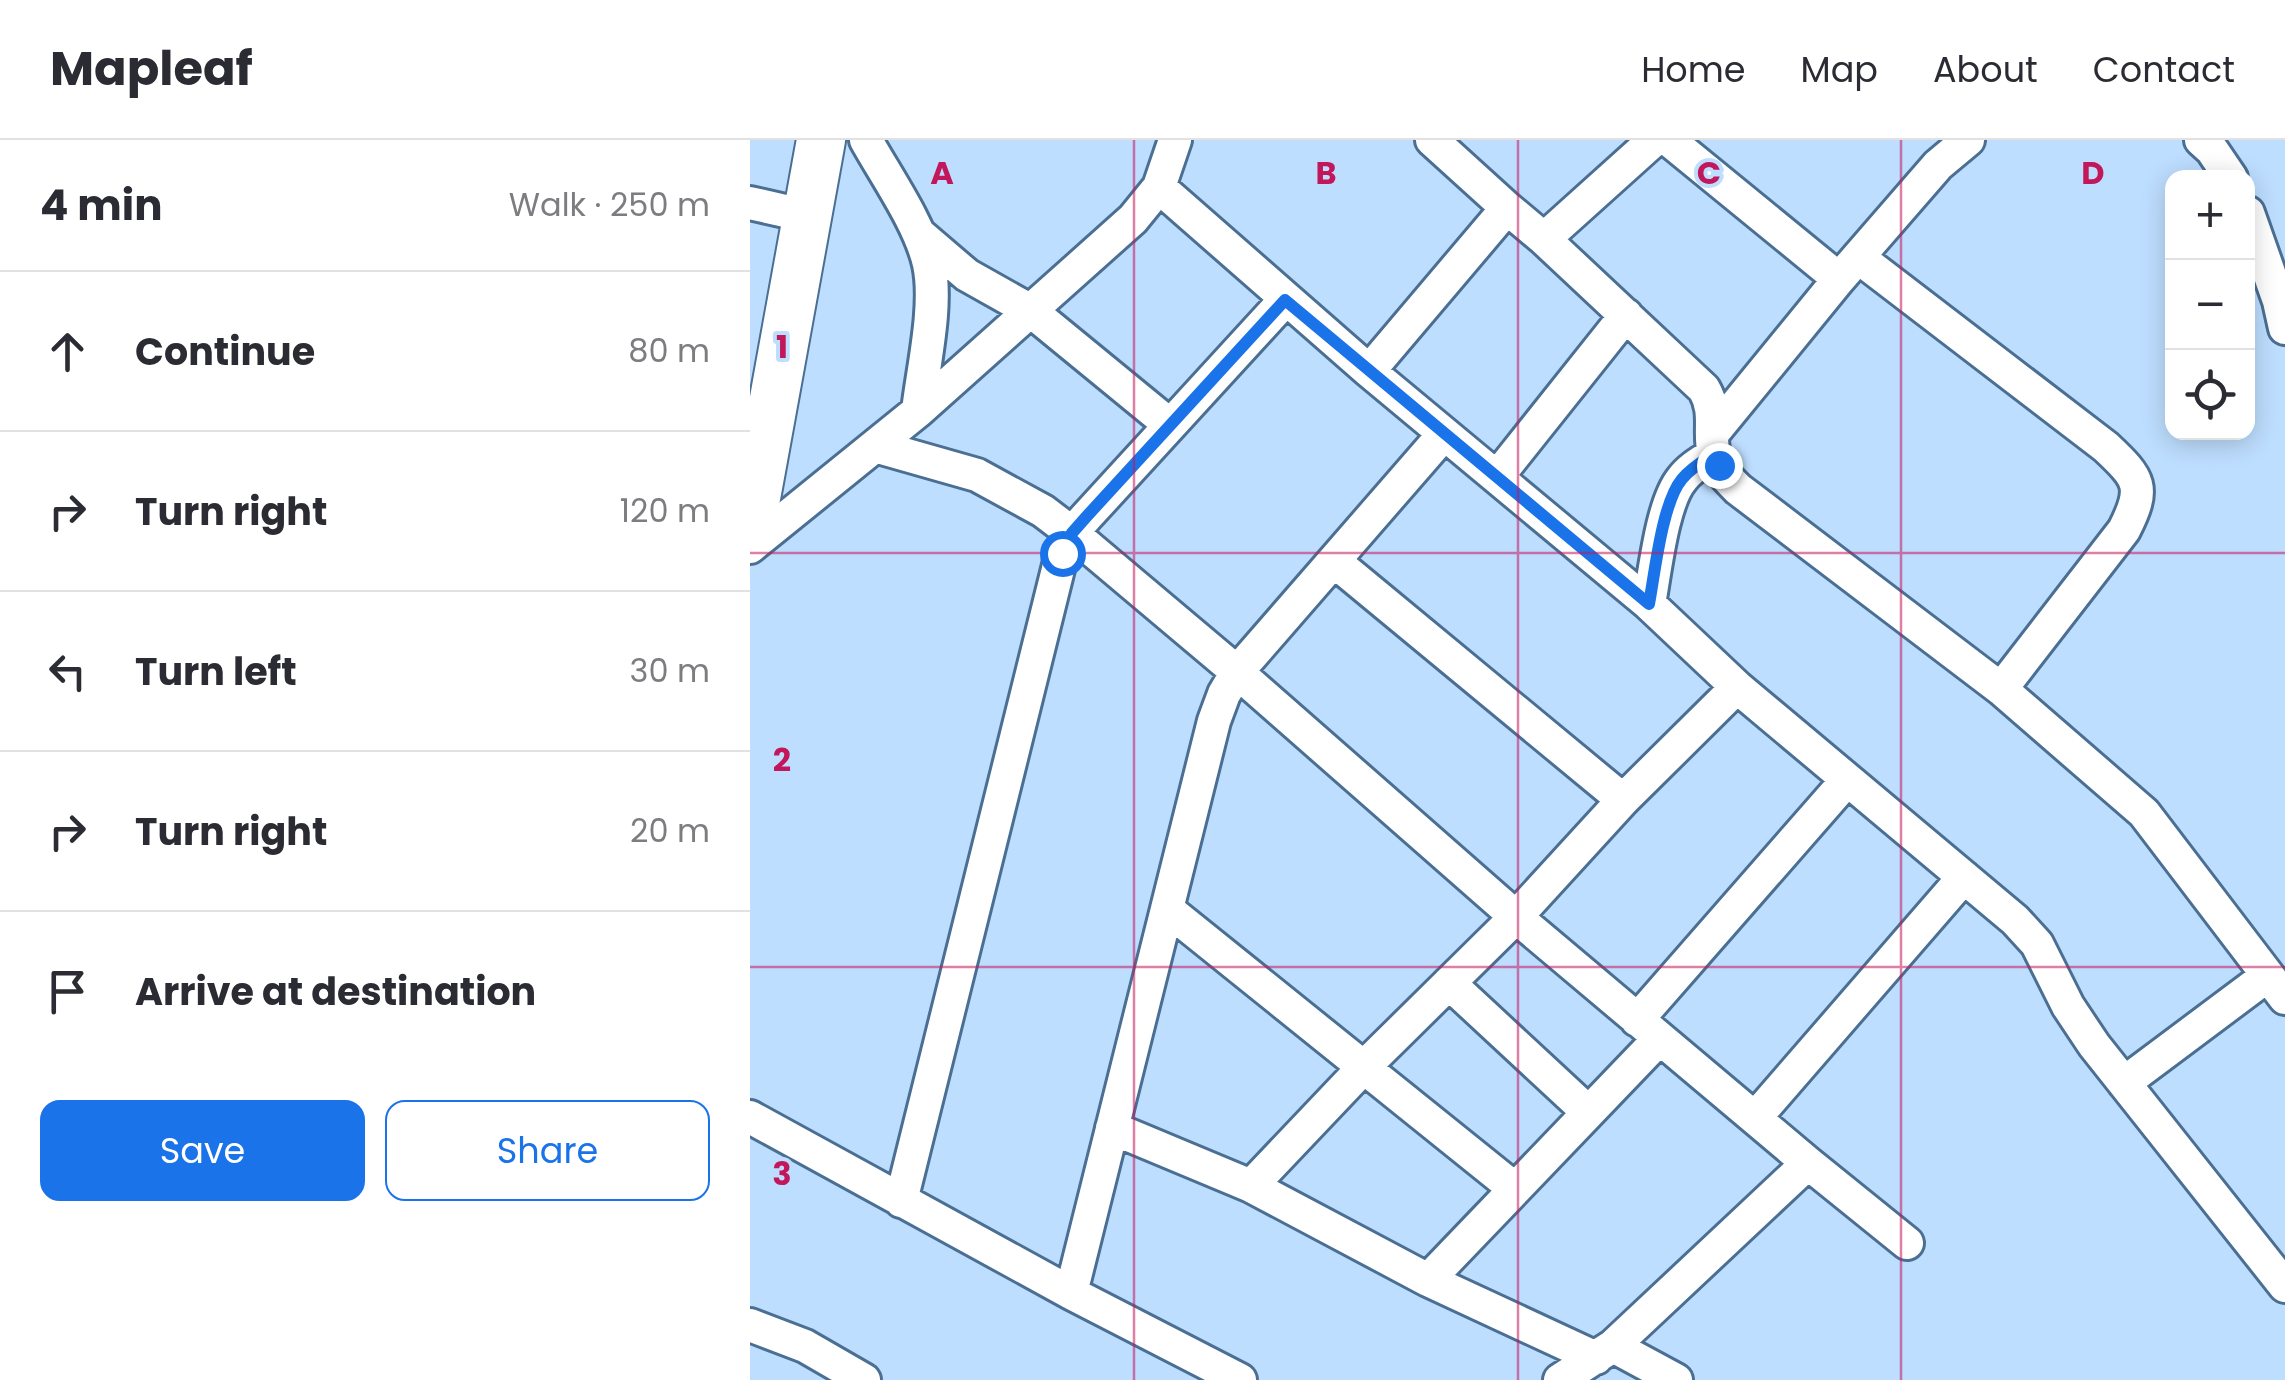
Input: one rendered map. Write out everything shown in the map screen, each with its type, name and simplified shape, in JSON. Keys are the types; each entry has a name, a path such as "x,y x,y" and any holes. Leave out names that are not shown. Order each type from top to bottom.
{"main road":[{"path":"750,531 757,448 822,140"}],"street":[{"path":"866,140 919,234 929,265 932,298 918,411"},
{"path":"750,547 918,411 1133,219 1159,188 1175,140"},
{"path":"1432,140 1544,238 1704,388 1713,411 1714,443 1727,478 2002,689 2144,813 2276,987 2124,1083"},
{"path":"1544,238 1654,140"},
{"path":"1669,140 2106,447 2137,483 2136,506 2124,530 2002,689"},
{"path":"1649,604 1666,516 1676,487 1848,268 1938,165 1968,140"},
{"path":"2201,140 2225,170"},
{"path":"1159,188 1368,372 1649,604 1737,687 2015,920 2036,944 2079,1025 2285,1286"},
{"path":"750,203 807,216"},
{"path":"1368,372 1507,208"},
{"path":"2255,233 2285,328"},
{"path":"919,234 967,275 1031,310 1170,425"},
{"path":"901,1201 1062,553 1072,533 1285,300"},
{"path":"1496,477 1626,315"},
{"path":"1071,1292 1224,694 1237,672 1444,434"},
{"path":"875,446 978,475 1044,511 1237,672 1516,917 1907,1244"},
{"path":"1334,561 1623,800"},
{"path":"1251,1186 1737,687"},
{"path":"1428,1280 1588,1112 1648,1029 1848,780"},
{"path":"1755,1118 1964,877"},
{"path":"1167,908 1515,1189"},
{"path":"1449,984 1588,1112"},
{"path":"750,1117 1240,1380"},
{"path":"1112,1128 1251,1186 1428,1280 1676,1380"},
{"path":"1560,1380 1604,1352 1808,1163"},
{"path":"750,1325 806,1346 864,1380"}],"route":[{"path":"1062,553 1072,533 1285,300 1649,604 1666,516 1676,487 1684,476 1714,454 1719,465"}]}
